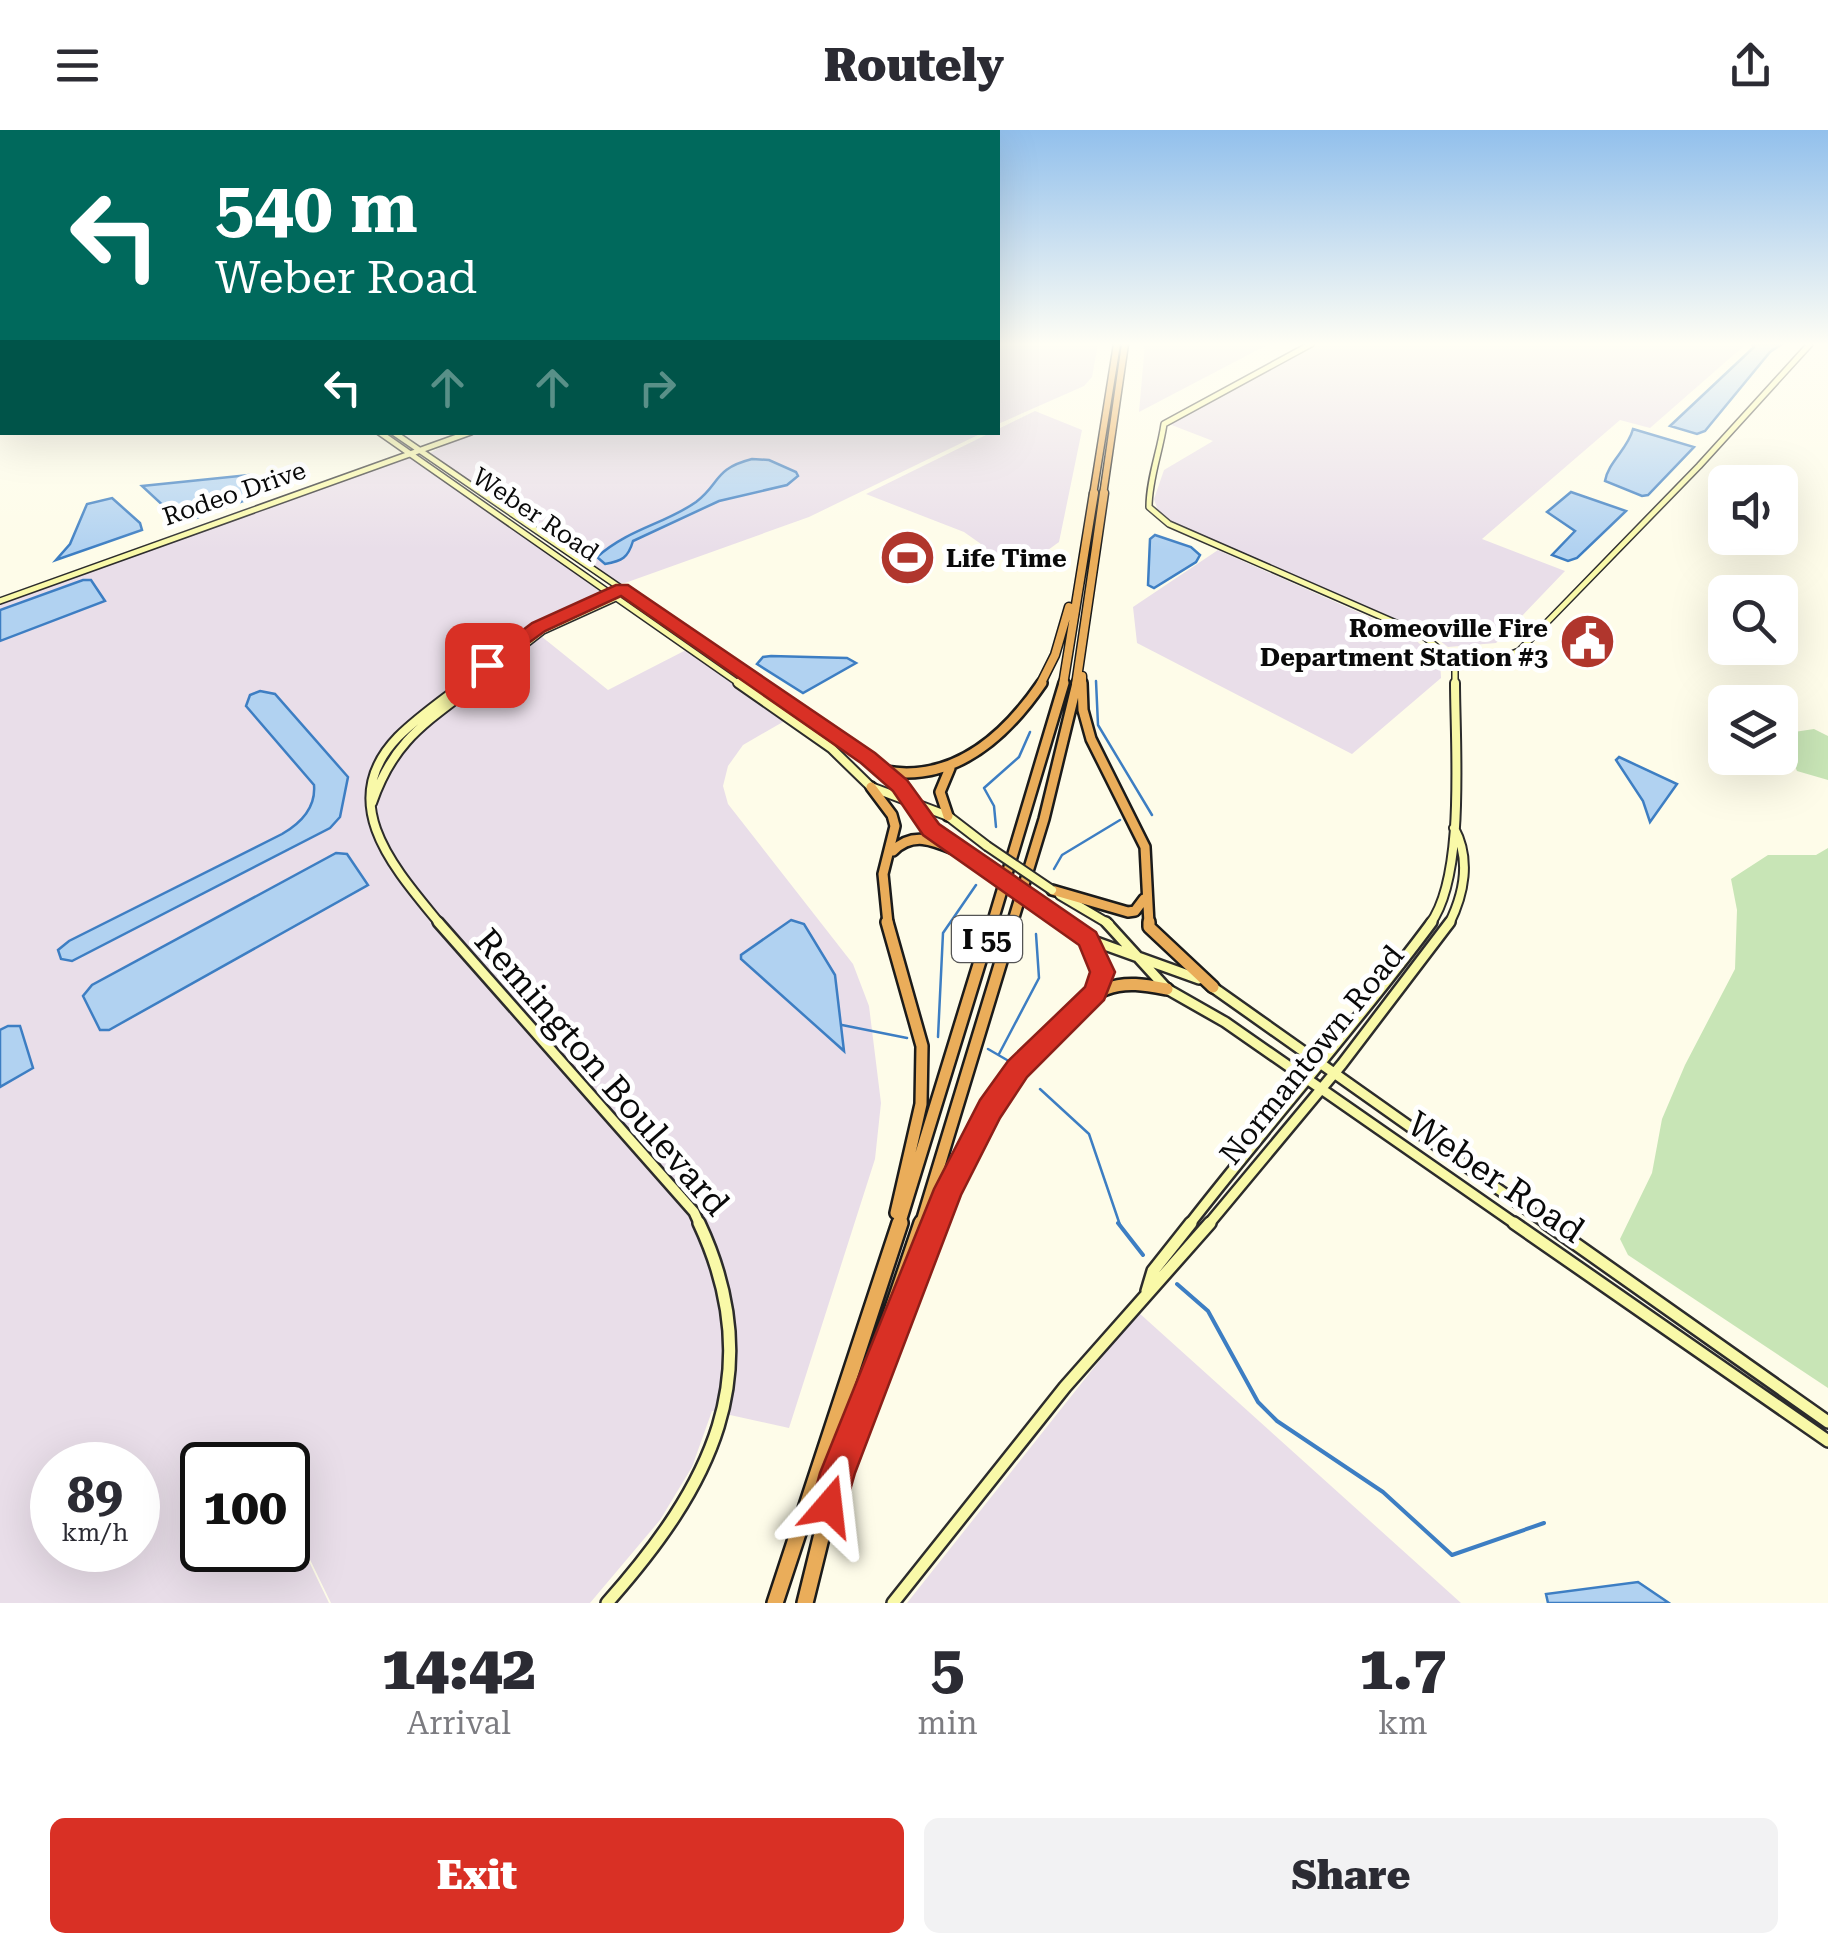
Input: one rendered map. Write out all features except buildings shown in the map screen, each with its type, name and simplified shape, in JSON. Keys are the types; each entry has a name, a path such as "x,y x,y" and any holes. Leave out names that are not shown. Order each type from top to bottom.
{"highway":[{"name":"I 55","path":"775,1603 936,1111 1064,682 1105,413"},
{"name":"I 55","path":"805,1603 838,1473 928,1205 1044,820 1077,681 1114,413"},
{"path":"1088,586 1083,710 1101,763 1146,847 1146,920 1154,935 1198,969 1213,987"},
{"path":"948,816 941,804 940,784 951,768 1001,731 1030,700 1045,678 1076,596"},
{"path":"885,771 928,775 951,768"},
{"path":"872,787 892,815 895,826 883,874 885,914 912,1002 923,1073 921,1104 880,1277"},
{"path":"887,860 902,841 916,836 963,853"},
{"path":"1052,890 1128,912 1140,907 1147,894"},
{"path":"838,1473 949,1189 990,1109 1017,1069 1095,993 1103,972 1088,938"},
{"path":"1095,993 1126,984 1167,989"}],"street":[{"path":"1183,413 1166,422 1161,430 1160,456 1150,480 1149,507 1169,524 1422,634 1455,662 1495,661 1519,652 1748,413"},
{"name":"Weber Road","path":"383,435 885,771 931,830 1047,912 1088,938 1190,973 1213,987 1828,1422"},
{"name":"Weber Road","path":"398,435 831,748 872,787 948,816 1052,890 1106,920 1167,989 1225,1022 1828,1441"},
{"path":"410,454 463,435"},
{"name":"Rodeo Drive","path":"0,598 410,454"},
{"name":"Remington Boulevard","path":"607,1603 670,1530 696,1484 722,1420 732,1365 732,1318 726,1280 712,1243 694,1212 466,956 388,860 372,820 372,803 382,774 404,740 544,631 619,593"},
{"name":"Normantown Road","path":"1146,1291 1161,1259 1434,923 1444,902 1454,828 1455,662"},
{"name":"Normantown Road","path":"893,1603 1042,1414 1146,1291 1161,1280 1334,1073 1451,919 1461,893 1463,868 1463,840 1454,828"}],"shaded area":[{"path":"1000,413 1023,413 1000,423"},
{"path":"1039,413 1082,430 1059,542 1048,550 991,558 981,544 964,532 866,494 986,435 1000,435 1000,428"},
{"path":"1190,413 1667,413 1650,428 1620,420 1482,539 1565,571 1496,643 1448,647 1431,634 1170,521 1158,511 1154,499 1164,470 1213,441 1169,424"},
{"path":"464,435 978,435 809,517 625,583 615,583 430,453"},
{"path":"410,457 605,594 531,628 608,690 688,649 788,719 743,745 728,766 723,786 728,804 853,964 869,1006 881,1103 875,1159 789,1428 712,1411 692,1467 660,1520 590,1603 331,1603 310,1560 310,1442 180,1442 180,1572 310,1572 310,1564 329,1603 0,1603 0,602"},
{"path":"1218,550 1410,635 1440,662 1441,678 1352,754 1137,643 1133,607"},
{"path":"1138,1312 1461,1603 907,1603"}],"green space":[{"path":"1814,729 1828,736 1828,780 1798,771 1798,731"},
{"path":"1828,848 1828,1388 1628,1255 1620,1239 1652,1173 1662,1119 1685,1065 1735,969 1737,910 1731,879 1768,855 1816,855"}],"water":[{"path":"1684,413 1720,413 1705,431 1697,434 1670,426"},
{"path":"1633,429 1694,447 1648,495 1605,481"},
{"path":"752,459 769,460 798,476 787,485 719,501 633,541 620,560 605,564 597,557 622,539 696,502 730,467"},
{"path":"249,475 265,478 277,489 182,523 142,486"},
{"path":"1571,492 1626,511 1577,558 1568,561 1552,555 1575,531 1547,512"},
{"path":"112,498 140,523 142,530 56,560 70,544 87,504"},
{"path":"1155,535 1191,547 1200,555 1196,562 1154,588 1148,585 1150,539"},
{"path":"91,580 105,601 0,641 0,610"},
{"path":"763,657 847,658 856,663 803,693 757,664"},
{"path":"260,691 275,694 348,777 340,817 330,828 72,961 61,959 58,950 69,941 282,834 306,814 313,801 314,785 246,706 250,695"},
{"path":"1619,757 1677,784 1650,822 1643,801 1616,760"},
{"path":"336,853 347,854 368,885 109,1030 100,1030 83,996 92,985"},
{"path":"791,920 804,924 835,975 844,1051 741,959 741,955"},
{"path":"20,1026 33,1068 0,1087 0,1030"},
{"path":"1638,1582 1669,1603 1548,1603 1546,1594"}],"waterway":[{"path":"1096,681 1098,725 1152,815"},
{"path":"996,827 994,806 984,788 1019,757 1030,732"},
{"path":"1054,869 1062,855 1120,820"},
{"path":"938,1037 943,933 976,885"},
{"path":"999,1054 1039,978 1036,934"},
{"path":"842,1025 907,1038"},
{"path":"988,1049 1007,1060"},
{"path":"1040,1089 1089,1134 1120,1225"},
{"path":"1118,1223 1143,1255"},
{"path":"1177,1284 1208,1311 1258,1402 1277,1421 1383,1492 1452,1555 1544,1523"}],"place":[{"name":"Life Time","path":"907,558"},
{"name":"Romeoville Fire Department Station #3","path":"1587,642"}],"route":[{"path":"487,665 538,627 622,589 885,771 931,830 1088,938 1098,954 1103,972 1095,993 1017,1069 990,1109 949,1189 838,1473 829,1506"}]}
